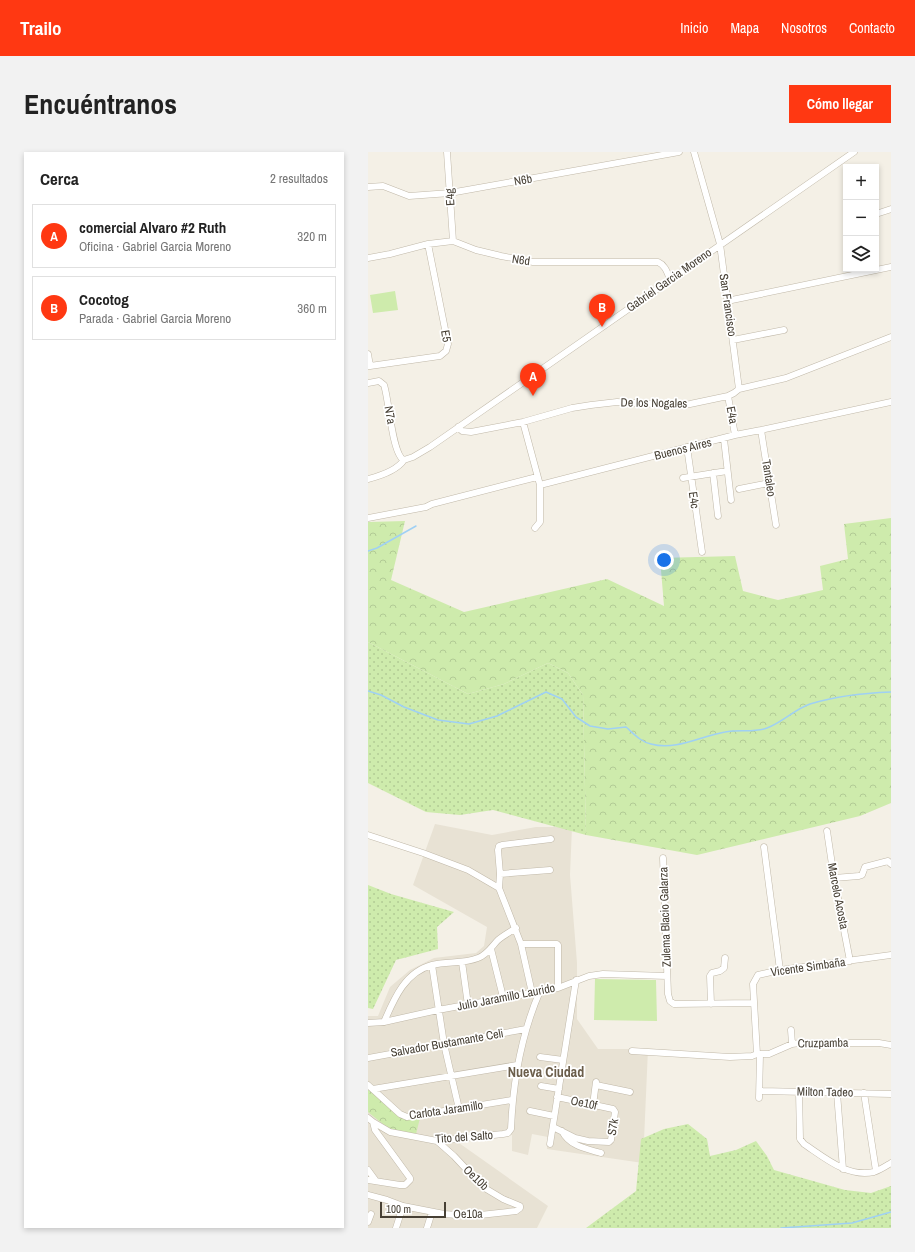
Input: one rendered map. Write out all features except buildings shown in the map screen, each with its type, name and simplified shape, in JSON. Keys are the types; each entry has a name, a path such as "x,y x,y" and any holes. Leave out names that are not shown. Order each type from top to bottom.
{"street":[{"name":"E4g","path":"446,152 453,241"},
{"name":"N6b","path":"368,187 383,186 409,196 450,192 679,152"},
{"name":"San Francisco","path":"694,152 720,244 739,389"},
{"name":"Gabriel Garcia Moreno","path":"368,479 392,470 400,465 404,460 413,457 458,427 854,152"},
{"path":"879,213 891,209"},
{"name":"N6d","path":"368,258 428,244 453,241 476,250 533,262 658,262 666,269 670,279"},
{"name":"E5","path":"369,366 440,356 446,351 448,344 428,244"},
{"path":"727,301 891,267"},
{"path":"733,340 784,330"},
{"name":"De los Nogales","path":"458,427 462,431 468,432 523,422 572,408 610,402 675,405 698,403 728,396 739,389 786,378 891,337"},
{"path":"368,354 369,366"},
{"name":"N7a","path":"368,383 379,381 384,385 398,453 404,460"},
{"name":"E4a","path":"728,396 735,435"},
{"name":"Buenos Aires","path":"540,485 735,435 891,402"},
{"path":"523,422 540,485 540,522 535,528"},
{"name":"Tantaleo","path":"761,430 776,525"},
{"path":"724,439 731,500"},
{"name":"E4c","path":"687,447 702,552"},
{"path":"683,478 727,471"},
{"path":"713,473 718,516"},
{"path":"368,518 426,507 432,504 537,478"},
{"path":"739,489 770,484"},
{"name":"Marcelo Acosta","path":"827,831 834,878 850,961"},
{"path":"368,835 468,870 499,888"},
{"path":"532,993 516,928 499,888 500,874 498,850 499,846 502,845 551,840"},
{"path":"764,847 780,970"},
{"name":"Zulema Blacio Galarza","path":"663,858 668,994 672,1003 711,1004"},
{"path":"834,878 859,876 862,875 865,867 888,861 891,864"},
{"path":"500,874 550,870"},
{"path":"384,1022 393,1000 409,978 432,965 462,962 480,958 502,937 516,928"},
{"path":"521,944 558,945 558,988"},
{"path":"491,949 503,997"},
{"name":"Vicente Simbaña","path":"759,1098 759,1055 753,984 755,978 763,973 780,970 891,955"},
{"path":"725,958 724,968 720,971 712,973 710,976 711,1004 754,1003"},
{"path":"462,962 468,1005"},
{"path":"432,965 444,1044 450,1076 459,1109"},
{"name":"Julio Jaramillo Laurido","path":"368,1023 384,1022 503,997 558,988 589,976 603,974 667,976"},
{"path":"550,1144 576,980"},
{"path":"512,1100 517,1065 526,1028 540,991"},
{"name":"Salvador Bustamante Celi","path":"368,1058 526,1028"},
{"path":"792,1030 792,1044"},
{"name":"Cruzpamba","path":"632,1051 730,1057 769,1054 792,1044 879,1043 891,1046"},
{"path":"540,1057 563,1060"},
{"path":"370,1087 517,1065"},
{"path":"593,1105 596,1083 630,1092"},
{"path":"541,1086 559,1088"},
{"name":"Carlota Jaramillo","path":"370,1087 400,1114 407,1117 512,1100"},
{"name":"Milton Tadeo","path":"760,1091 891,1094"},
{"path":"799,1092 801,1142 843,1169 865,1173 876,1171 891,1163"},
{"path":"838,1093 843,1169"},
{"path":"864,1093 876,1171"},
{"name":"Oe10f","path":"557,1097 611,1108"},
{"name":"Tito del Salto","path":"370,1120 390,1132 437,1141 503,1134 511,1129 512,1100"},
{"name":"S7k","path":"562,1131 575,1138 588,1141 609,1142 615,1112 611,1108"},
{"path":"530,1111 554,1116"},
{"path":"368,1180 405,1185 409,1183 410,1178 375,1130 370,1120"},
{"path":"553,1127 562,1131 567,1139 575,1144 601,1153"},
{"name":"Oe10b","path":"437,1141 454,1156 483,1187 503,1199 520,1206"},
{"path":"368,1170 376,1181"},
{"name":"Oe10a","path":"368,1195 403,1206 432,1212 471,1216 516,1211 520,1208 520,1206"},
{"path":"396,1228 403,1206"},
{"path":"426,1228 432,1212"},
{"path":"368,1222 371,1214"}],"shaded area":[{"path":"435,824 492,835 536,827 572,827 570,875 577,963 577,1019 598,1049 648,1049 643,1163 547,1149 548,1137 532,1134 528,1155 512,1151 512,1135 459,1143 548,1206 537,1228 368,1228 368,1016 378,1016 390,987 410,970 434,958 476,953 484,946 487,927 413,885"}],"green space":[{"path":"395,291 398,310 373,313 370,295"},
{"path":"891,518 891,803 860,816 697,855 586,835 583,695 568,673 548,663 504,684 468,694 368,642 368,522 405,521 391,580 464,612 607,579 664,606 660,558 735,556 743,591 778,600 823,590 820,566 848,559 844,524"},
{"path":"368,642 468,694 504,684 548,663 568,673 583,695 586,835 493,810 460,815 426,812 368,783"},
{"path":"368,885 391,894 454,912 437,927 438,949 396,960 373,1009 368,1008"},
{"path":"595,979 656,980 657,1021 594,1020"},
{"path":"368,1088 403,1119 420,1118 416,1134 389,1129 368,1112"},
{"path":"688,1124 707,1139 710,1156 736,1150 756,1141 767,1156 774,1170 845,1190 871,1193 891,1186 891,1228 586,1228 636,1191 641,1139 664,1129"}],"waterway":[{"path":"368,551 377,548 416,526"},
{"path":"368,691 381,695 404,707 438,720 469,724 497,716 546,692 562,699 576,717 590,726 608,729 626,727 644,741 660,746 670,746 725,732 752,731 767,728 805,706 830,699 850,695 891,692"},
{"path":"781,1228 852,1223 891,1212"}],"place":[{"name":"Cocotog","path":"602,327"},
{"name":"comercial Alvaro #2 Ruth","path":"533,396"}],"district":[{"name":"Nueva Ciudad","path":"546,1072"}]}
